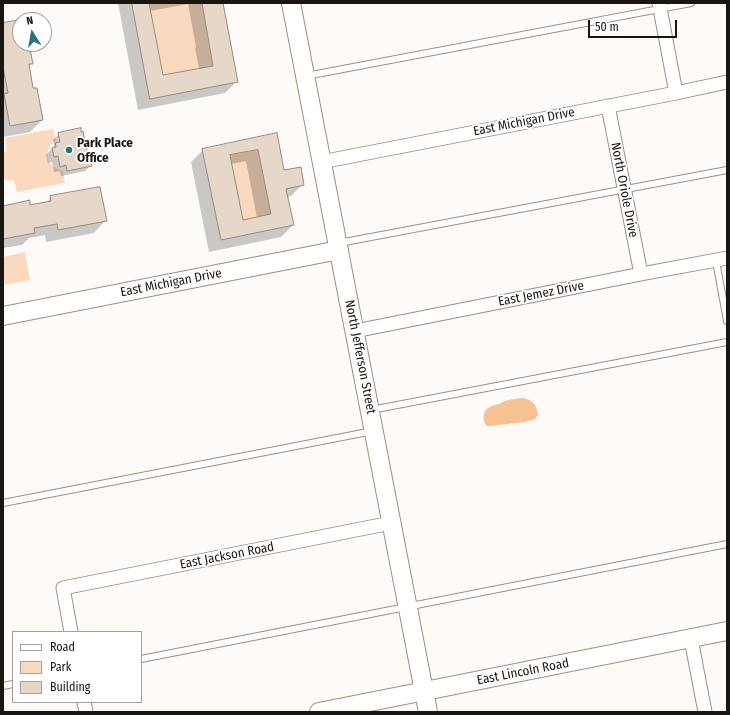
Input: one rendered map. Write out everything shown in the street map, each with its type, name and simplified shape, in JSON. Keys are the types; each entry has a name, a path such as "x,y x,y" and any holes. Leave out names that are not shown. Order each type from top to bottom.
{"street":[{"name":"North Jefferson Street","path":"291,3 428,712"},
{"path":"659,6 676,93"},
{"name":"East Michigan Drive","path":"321,162 727,82"},
{"name":"North Oriole Drive","path":"608,106 641,274"},
{"name":"East Michigan Drive","path":"3,316 338,246"},
{"name":"East Jemez Drive","path":"355,331 641,274 721,260"},
{"name":"East Jackson Road","path":"71,631 63,588 391,523"},
{"name":"East Lincoln Road","path":"319,712 727,631"},
{"path":"691,638 705,712"}],"lane":[{"path":"305,76 659,6 692,3"},
{"path":"338,246 727,170"},
{"path":"721,260 727,321"},
{"path":"370,410 727,342"},
{"path":"3,502 374,431"},
{"path":"142,659 727,544"}],"green space":[{"path":"149,3 202,3 205,22 226,18 229,31 207,35 213,66 163,75"},
{"path":"53,129 56,140 49,148 48,160 52,166 63,171 65,183 17,192 14,180 9,181 3,179 3,153 7,151 5,138"},
{"path":"258,150 271,214 243,220 230,155"},
{"path":"25,252 30,280 5,285 3,257"}],"shaded area":[{"path":"523,398 532,402 537,408 538,415 535,419 525,422 490,426 485,424 484,413 487,409 507,400"}],"building":[{"path":"132,3 149,3 163,75 213,66 202,3 223,3 238,82 150,99"},
{"path":"12,21 12,52 31,52 33,64 29,64 33,88 37,88 43,120 10,126 4,94 8,93 3,67 3,23"},
{"name":"Park Place Office","path":"81,128 92,166 67,171 66,165 60,167 58,156 54,157 52,148 56,147 55,143 60,142 58,133"},
{"path":"277,133 284,170 301,167 304,185 286,189 294,225 221,240 202,149","holes":["258,150 271,214 243,220 230,155"]},
{"path":"100,187 107,221 58,230 57,224 34,228 35,233 3,239 3,206 30,200 30,205 51,201 50,196"}],"place":[{"name":"Park Place Office","path":"69,150"}]}
